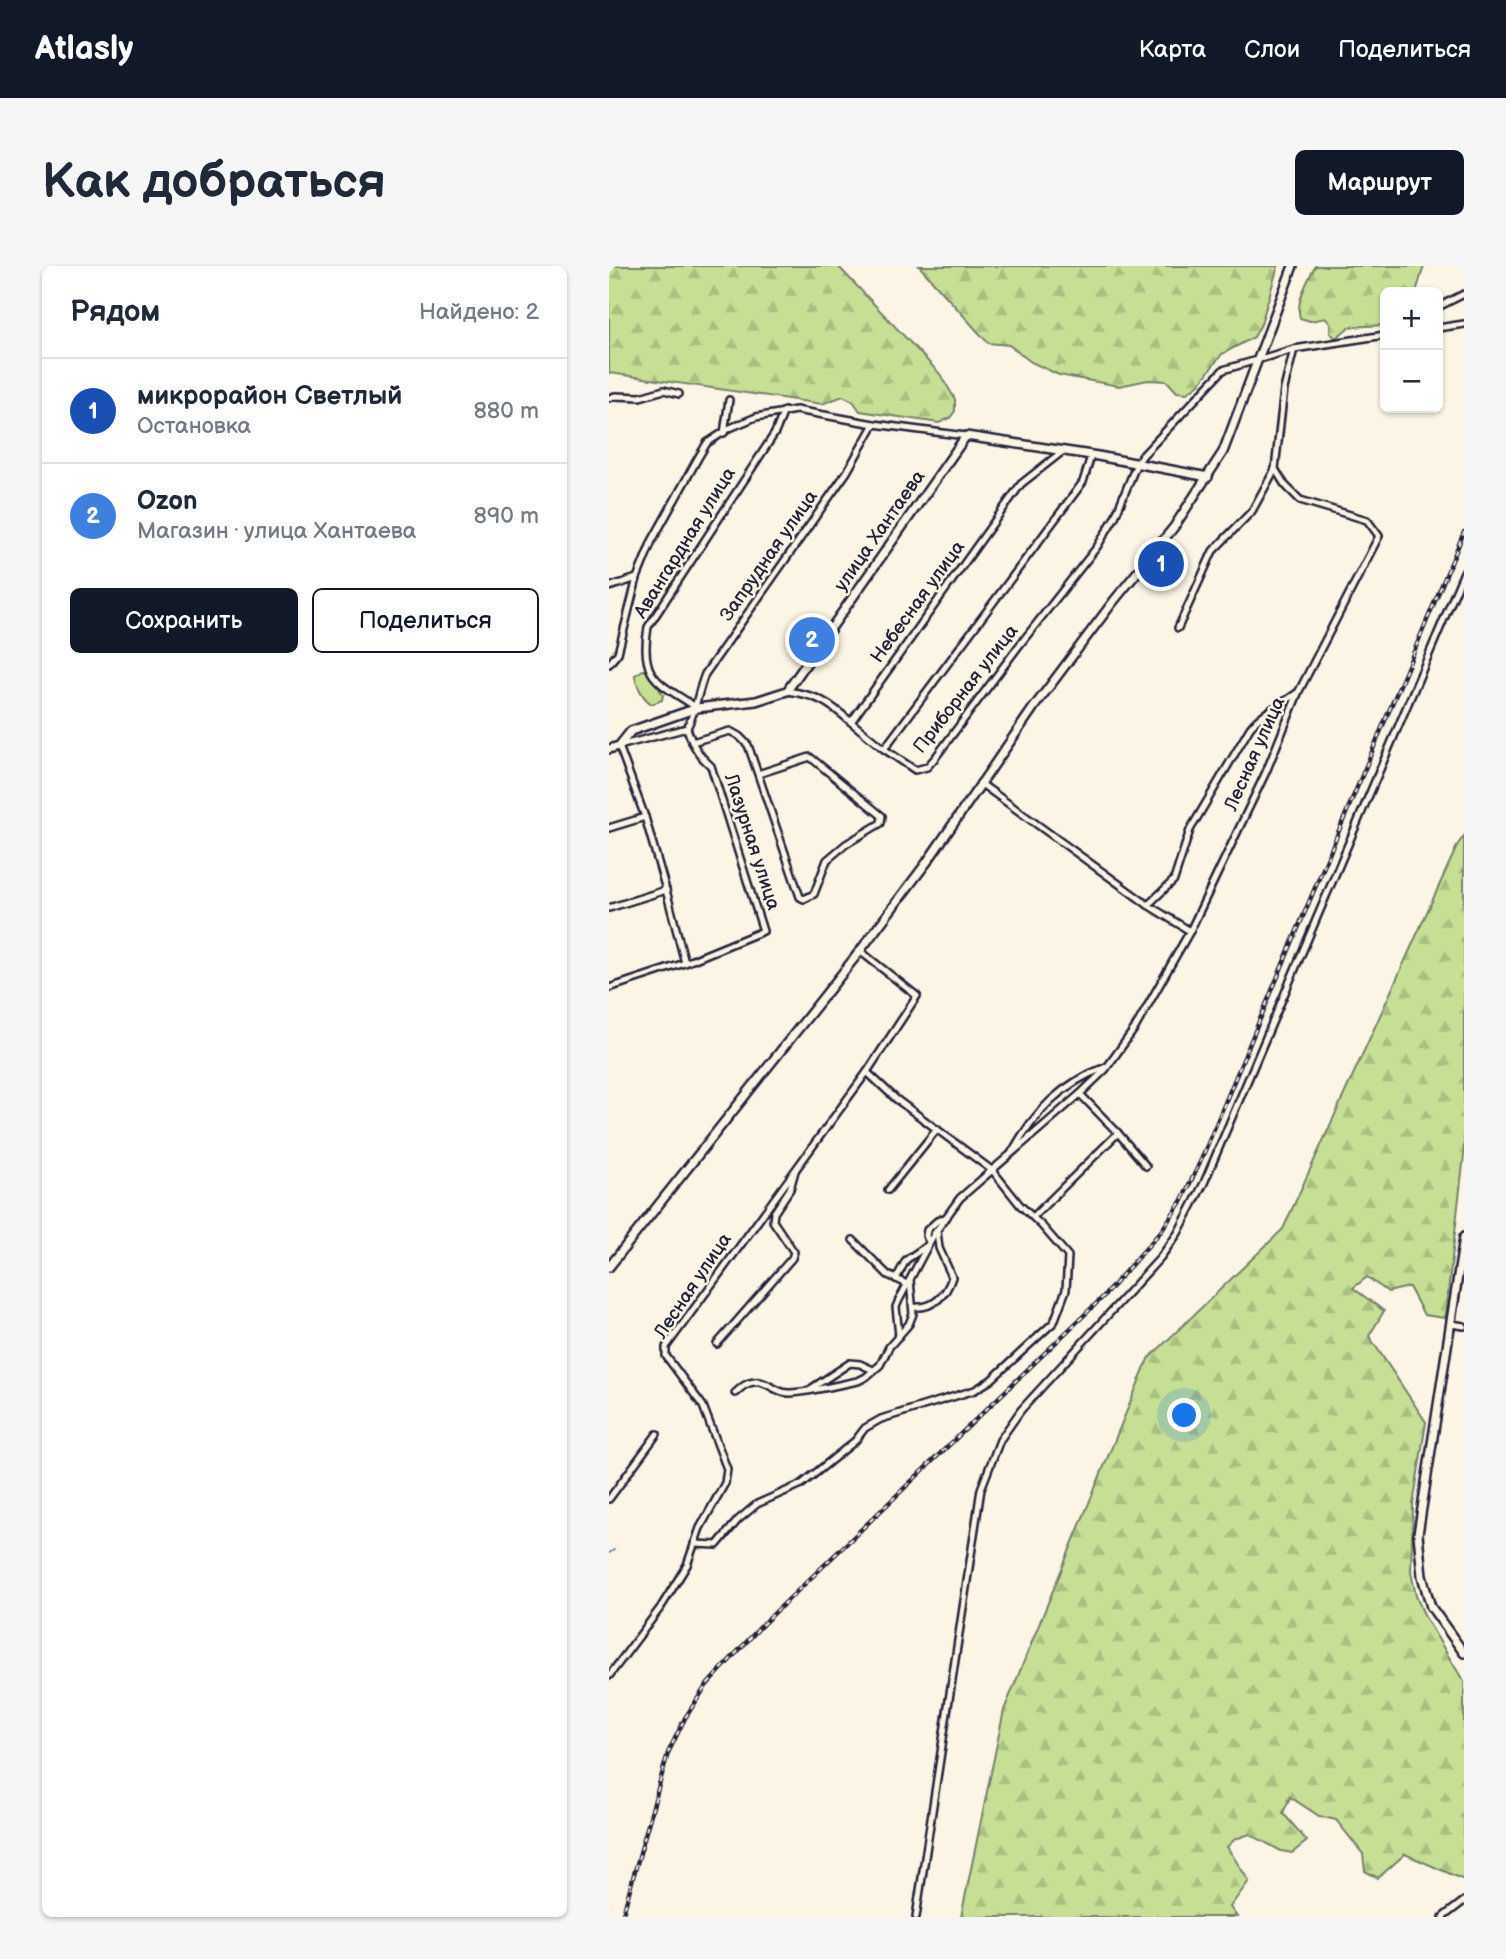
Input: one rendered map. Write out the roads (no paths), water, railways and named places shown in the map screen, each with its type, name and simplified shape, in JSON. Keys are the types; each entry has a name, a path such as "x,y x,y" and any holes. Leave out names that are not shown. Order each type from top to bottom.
{"street":[{"path":"609,1267 860,951 1113,602 1174,527 1223,452 1293,266"},
{"path":"1443,304 1464,294"},
{"path":"1443,327 1464,324"},
{"path":"1137,463 1223,370 1294,349 1380,336"},
{"path":"1178,628 1213,551 1252,511 1275,469 1284,389 1294,349"},
{"path":"609,398 640,397 664,390 680,394"},
{"path":"724,433 729,400"},
{"path":"609,664 618,653 637,578 652,541 691,469 707,443 757,417 796,410 1137,463 1208,477"},
{"name":"Авангардная улица","path":"697,708 666,690 646,664 644,648 648,627 784,411"},
{"name":"Запрудная улица","path":"697,708 698,690 705,674 847,472 874,424"},
{"name":"улица Хантаева","path":"787,691 966,436"},
{"name":"Небесная улица","path":"851,722 1021,484 1063,451"},
{"name":"Приборная улица","path":"1091,456 1083,482 884,749 915,770 927,767 935,758 1097,547 1115,517 1137,463"},
{"name":"Лесная улица","path":"899,1336 895,1307 929,1244 960,1198 1080,1094 1107,1066 1135,1028 1190,931 1266,772 1299,691 1379,536 1367,520 1300,500 1285,485 1275,469"},
{"path":"916,1917 981,1489 1000,1440 1021,1410 1123,1300 1178,1233 1204,1183 1464,572"},
{"path":"609,587 637,578"},
{"path":"619,746 631,731 697,708 756,701 787,691 810,694 829,703 884,749"},
{"path":"1148,905 1174,880 1190,830 1250,728 1258,717 1284,704 1299,691"},
{"path":"609,749 687,727 697,708"},
{"name":"Лазурная улица","path":"609,988 685,963 763,931 711,766 692,743 687,727"},
{"path":"692,743 730,731 748,746 800,897 804,899 814,894 828,860 846,844 881,823 882,816 810,757 758,775"},
{"path":"619,746 645,817 685,963"},
{"path":"980,783 1148,905 1190,931"},
{"path":"609,828 645,817"},
{"path":"609,908 666,890"},
{"name":"Лесная улица","path":"609,1675 661,1607 687,1565 700,1528 725,1483 727,1469 703,1406 666,1356 666,1347 867,1072 917,996 860,951"},
{"path":"1009,1157 1022,1135 1056,1094 1082,1076 1107,1066"},
{"path":"694,1544 717,1545 738,1520 757,1504 802,1484 855,1441 866,1428 881,1419 975,1390 991,1380 1054,1322 1066,1290 1068,1256 1020,1205 993,1171 895,1099 867,1072"},
{"path":"1080,1094 1146,1166"},
{"path":"888,1190 937,1129"},
{"path":"1033,1217 1118,1133"},
{"path":"717,1344 792,1258 794,1252 773,1221 774,1213 790,1189 796,1168"},
{"path":"896,1279 906,1260 929,1244 927,1230 947,1217"},
{"path":"913,1307 931,1306 949,1287 952,1277 939,1248 937,1231"},
{"path":"1464,1237 1418,1534 1422,1576 1431,1607 1464,1653"},
{"path":"735,1394 745,1384 756,1381 766,1383 777,1391 790,1393 857,1381 880,1365 889,1347 909,1324 913,1307 908,1282 888,1275 853,1240"},
{"path":"1451,1324 1464,1326"},
{"path":"811,1389 850,1363 873,1370"},
{"path":"609,1499 657,1434"},
{"path":"1443,1917 1464,1901"}],"waterway":[{"path":"609,1553 614,1550"}],"railway":[{"path":"622,1917 668,1753 685,1718 706,1686 763,1624 1103,1297 1162,1230 1182,1200 1464,532"}],"place":[{"name":"микрорайон Светлый","path":"1161,564"},
{"name":"Ozon","path":"812,640"}]}
